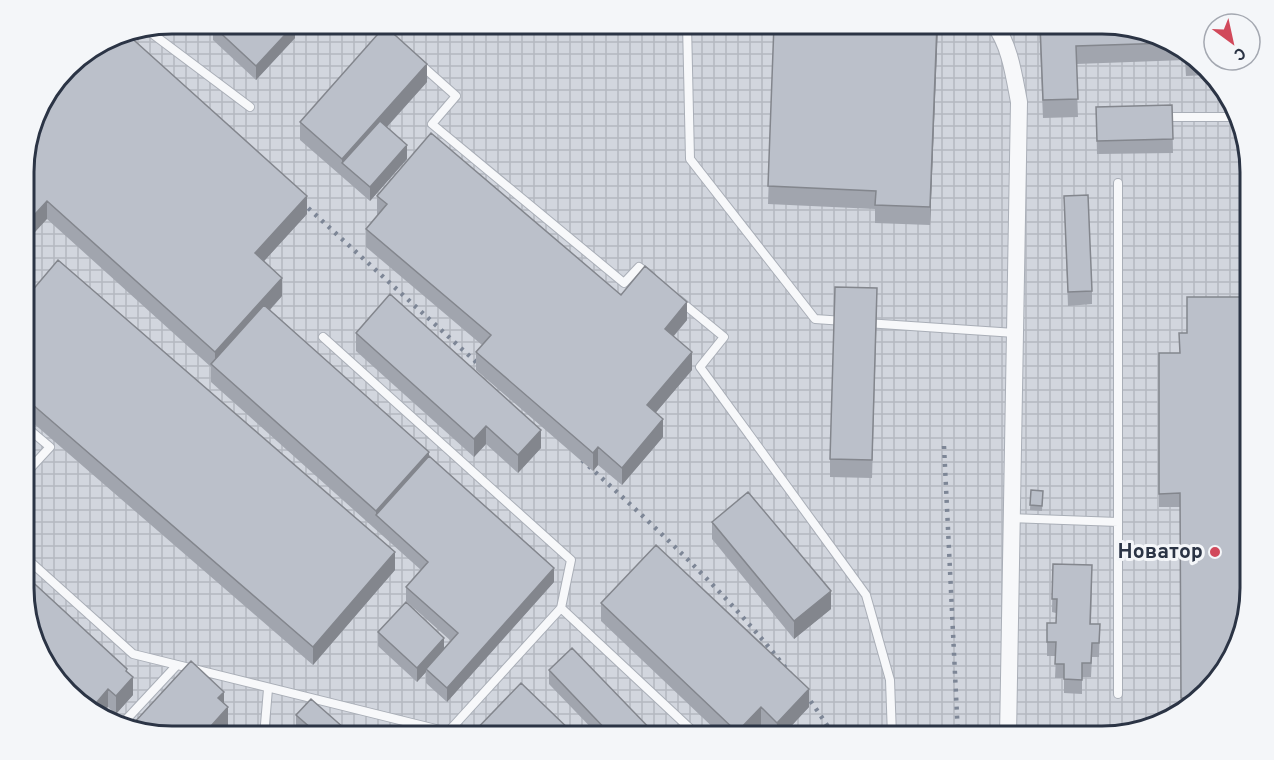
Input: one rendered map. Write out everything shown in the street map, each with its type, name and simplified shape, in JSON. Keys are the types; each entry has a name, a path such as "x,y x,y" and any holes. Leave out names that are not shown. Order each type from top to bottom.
{"street":[{"path":"1001,34 1012,67 1019,102 1008,725"}],"lane":[{"path":"386,34 399,46"},
{"path":"687,34 690,159 815,319 1015,333"},
{"path":"155,36 250,107"},
{"path":"415,60 456,96 432,124 624,283 639,267 656,281"},
{"path":"1155,117 1227,117"},
{"path":"1118,183 1118,694"},
{"path":"673,295 724,337 700,367 866,595 890,680 892,725"},
{"path":"322,338 571,560 561,608 454,726"},
{"path":"34,434 50,447 34,464"},
{"path":"1012,518 1118,522"},
{"path":"34,565 133,654 422,726"},
{"path":"561,608 687,725"},
{"path":"128,718 177,665"},
{"path":"265,726 268,689"}],"shaded area":[{"path":"173,34 1101,34 1137,39 1170,53 1199,75 1221,104 1232,128 1239,164 1239,596 1232,632 1221,656 1199,685 1178,702 1146,718 1110,725 173,726 137,721 104,707 82,691 58,664 45,640 36,605 34,587 34,173 42,128 63,89 75,75 96,58 128,42"}],"building":[{"path":"222,34 286,34 256,66"},
{"path":"378,34 394,34 427,64 342,159 300,122"},
{"path":"774,34 937,34 930,207 875,205 876,191 768,186"},
{"path":"1040,34 1101,34 1137,39 1150,44 1076,46 1078,99 1043,100"},
{"path":"134,40 307,196 255,253 282,278 215,352 47,201 34,215 34,173 39,137 53,104 75,75 96,58"},
{"path":"1172,105 1173,139 1097,141 1096,107"},
{"path":"380,121 407,145 370,187 342,163"},
{"path":"431,133 621,295 645,266 687,302 665,329 692,352 647,405 663,419 622,468 598,447 593,453 476,352 491,335 366,229 387,204 377,196"},
{"path":"1088,195 1092,291 1068,292 1064,196"},
{"path":"58,260 395,552 313,647 34,406 34,288"},
{"path":"835,287 877,288 872,460 830,459"},
{"path":"390,294 541,430 518,455 486,426 474,439 356,333"},
{"name":"Новатор","path":"1187,297 1239,297 1239,596 1237,614 1225,648 1211,671 1199,685 1181,698 1180,493 1159,494 1159,353 1180,353 1179,333 1187,333"},
{"path":"264,305 429,452 376,511 211,364"},
{"path":"429,456 554,568 447,688 426,669 458,633 406,587 428,562 376,515"},
{"path":"1031,490 1043,491 1042,506 1030,505"},
{"path":"748,492 831,591 794,621 712,522"},
{"path":"656,545 809,689 777,723 761,707 743,725 730,725 601,603"},
{"path":"1053,564 1092,565 1090,624 1100,624 1099,643 1092,643 1091,663 1082,663 1082,680 1064,679 1064,664 1055,664 1056,642 1047,642 1047,623 1056,623 1057,599 1052,599"},
{"path":"34,583 133,677 116,696 108,689 97,702 82,691 58,664 39,623"},
{"path":"406,602 444,638 417,668 378,632"},
{"path":"572,648 647,725 602,726 549,670"},
{"path":"191,661 224,692 218,698 228,707 211,726 173,726 136,721"},
{"path":"521,683 565,726 480,726"},
{"path":"311,699 341,726 308,726 296,715"}],"railway":[{"path":"295,196 487,372"},
{"path":"944,446 957,725"},
{"path":"582,460 684,556 749,624 808,697 827,725"}],"place":[{"name":"Новатор","path":"1215,552"}]}
